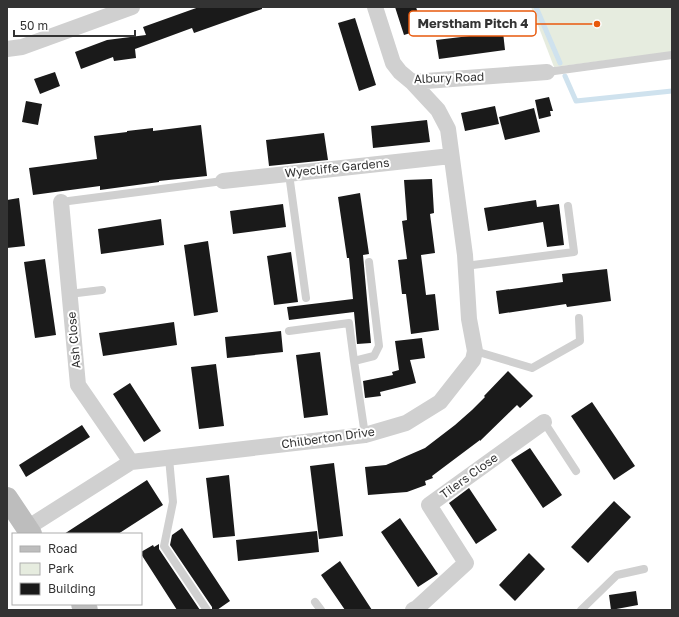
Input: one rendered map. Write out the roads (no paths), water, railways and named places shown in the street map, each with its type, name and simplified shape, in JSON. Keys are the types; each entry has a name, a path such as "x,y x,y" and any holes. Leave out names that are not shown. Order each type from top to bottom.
{"street":[{"path":"7,49 22,47 132,7"},
{"name":"Albury Road","path":"375,7 393,63 400,72 412,82 547,72"},
{"path":"412,82 438,110 448,129 465,266 469,319 475,351"},
{"name":"Wyecliffe Gardens","path":"223,181 451,156"},
{"name":"Ash Close","path":"61,202 78,384 132,462"},
{"name":"Chilberton Drive","path":"29,531 132,462 365,435 406,423 440,402 473,360 475,351"},
{"name":"Tilers Close","path":"413,610 417,608 466,562 430,504 544,422"},
{"path":"7,498 29,531"}],"lane":[{"path":"547,72 672,55"},
{"path":"289,174 306,298"},
{"path":"61,202 223,181"},
{"path":"465,266 574,252 568,206"},
{"path":"354,361 374,356 379,346 369,262"},
{"path":"69,294 102,290"},
{"path":"475,351 532,368 580,341 579,318"},
{"path":"289,331 350,323 365,435"},
{"path":"544,422 576,471"},
{"path":"169,458 173,502 164,546 207,610"},
{"path":"581,610 617,575 644,569"},
{"path":"315,602 321,610"}],"waterway":[{"path":"536,7 560,63"},
{"path":"565,76 576,101 672,91"}],"place":[{"name":"Merstham Pitch 4","path":"597,24"}]}
